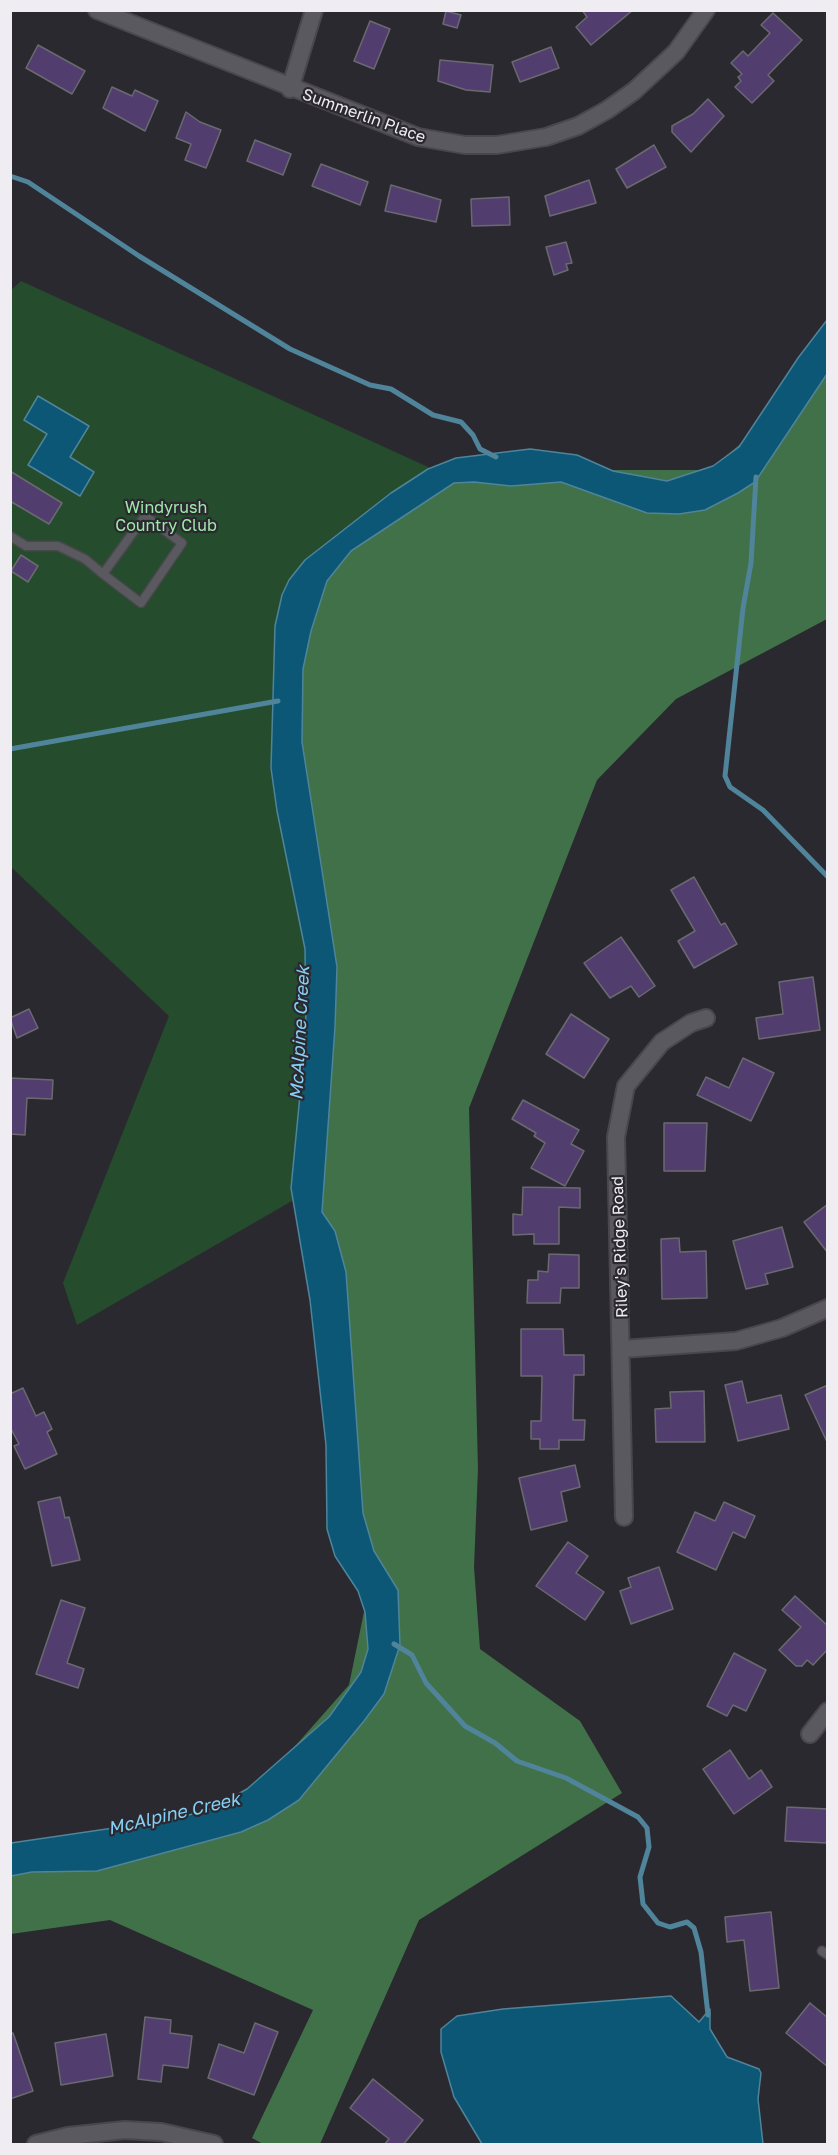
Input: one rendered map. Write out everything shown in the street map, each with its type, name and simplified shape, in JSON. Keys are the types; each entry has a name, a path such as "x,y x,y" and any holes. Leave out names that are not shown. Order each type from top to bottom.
{"street":[{"name":"Summerlin Place","path":"97,10 290,89 418,137 465,145 513,143 567,129 607,110 634,91 676,52 706,10"},
{"path":"290,89 314,10"},
{"name":"Riley's Ridge Road","path":"624,1517 623,1348 616,1137 626,1086 663,1042 691,1023 706,1018"},
{"path":"623,1348 736,1341 782,1328 828,1308"},
{"path":"810,1734 828,1711"},
{"path":"36,2145 68,2136 124,2130 161,2132 214,2145"}],"lane":[{"path":"10,536 26,546 58,546 85,559 104,574 141,603 182,543 145,516 104,574"}],"green space":[{"name":"Windyrush Country Club","path":"21,281 450,477 314,944 304,1194 77,1325 63,1283 169,1016 11,867 11,290"},
{"path":"827,372 827,619 676,699 597,780 469,1108 478,1469 474,1567 480,1649 580,1721 622,1793 419,1920 320,2144 263,2144 252,2138 313,2010 110,1920 11,1934 10,1850 245,1803 349,1685 365,1607 304,1194 314,944 292,841 305,585 402,496 492,470 709,470"}],"water":[{"path":"827,320 827,374 755,482 738,493 705,510 679,514 647,513 561,482 511,486 474,482 454,483 351,551 327,581 311,631 303,669 302,742 337,967 322,1212 335,1231 346,1272 363,1513 374,1551 398,1590 400,1645 384,1694 364,1721 299,1800 268,1820 241,1832 97,1871 32,1872 11,1876 11,1843 175,1819 213,1808 247,1789 329,1717 361,1672 368,1649 365,1612 358,1591 335,1556 327,1529 326,1445 310,1300 291,1188 306,1033 305,949 277,811 271,768 275,626 282,595 289,580 305,560 391,493 428,469 456,458 530,449 577,455 613,471 667,481 713,466 739,447 798,358"},
{"path":"38,396 89,426 70,457 94,472 80,496 28,465 47,434 24,420"},
{"path":"671,1996 699,2022 710,2009 710,2029 727,2057 759,2069 761,2073 758,2099 763,2144 482,2144 454,2097 441,2052 441,2029 457,2016 503,2009"}],"building":[{"path":"582,10 633,10 591,45 576,27 587,17"},
{"path":"446,11 461,15 457,28 443,24"},
{"path":"773,13 802,40 768,75 774,81 752,103 735,87 741,81 738,77 742,74 731,63 743,51 748,56 770,33 761,25"},
{"path":"370,21 390,29 374,69 354,61"},
{"path":"38,45 85,71 72,94 26,68"},
{"path":"551,47 559,68 520,82 512,62"},
{"path":"440,60 493,65 490,92 466,90 438,81"},
{"path":"112,87 132,96 135,90 158,101 145,131 103,108"},
{"path":"708,99 724,116 691,152 672,132 672,126 693,114"},
{"path":"186,112 200,122 221,130 206,168 185,160 191,144 176,138"},
{"path":"255,140 291,154 283,175 247,161"},
{"path":"654,145 666,167 627,188 616,169"},
{"path":"321,164 368,182 360,205 312,186"},
{"path":"589,180 596,203 550,216 545,196"},
{"path":"391,185 441,200 436,222 385,211"},
{"path":"509,197 510,225 472,226 471,199"},
{"path":"566,242 572,263 566,264 568,270 554,275 546,247"},
{"path":"10,471 62,503 49,524 10,501"},
{"path":"21,555 38,566 28,582 11,571"},
{"path":"694,877 721,925 725,923 737,944 694,968 678,941 695,931 671,890"},
{"path":"621,937 655,986 639,997 631,986 610,998 584,963"},
{"path":"813,977 820,1030 759,1039 756,1018 783,1014 779,982"},
{"path":"29,1009 38,1028 17,1038 10,1018"},
{"path":"571,1014 609,1039 584,1078 546,1054"},
{"path":"743,1058 774,1073 751,1121 697,1095 706,1077 729,1088"},
{"path":"10,1078 53,1080 52,1099 27,1098 25,1135 10,1134"},
{"path":"523,1100 579,1130 571,1144 584,1151 565,1186 531,1168 545,1143 534,1136 536,1133 512,1119"},
{"path":"664,1123 707,1123 705,1171 664,1171"},
{"path":"523,1187 580,1188 580,1208 559,1207 559,1244 534,1244 534,1234 513,1235 513,1214 522,1215"},
{"path":"828,1204 828,1253 804,1222"},
{"path":"782,1227 793,1267 765,1274 768,1284 746,1289 733,1241"},
{"path":"679,1238 680,1252 706,1251 707,1298 662,1299 661,1239"},
{"path":"549,1254 579,1255 579,1288 561,1288 560,1303 527,1303 528,1280 538,1280 538,1271 548,1272"},
{"path":"521,1329 563,1329 564,1355 584,1355 584,1375 574,1375 573,1420 585,1420 584,1440 559,1440 559,1449 540,1449 540,1439 531,1439 531,1421 541,1421 542,1376 521,1376"},
{"path":"742,1381 747,1403 781,1395 789,1429 738,1441 725,1385"},
{"path":"828,1385 828,1444 805,1395"},
{"path":"23,1388 36,1416 44,1412 52,1429 47,1432 57,1454 25,1469 14,1446 19,1444 10,1427 10,1394"},
{"path":"704,1391 705,1442 656,1442 655,1409 671,1408 670,1392"},
{"path":"575,1465 580,1487 561,1492 567,1521 531,1530 519,1478"},
{"path":"60,1497 65,1518 69,1517 80,1560 52,1566 38,1502"},
{"path":"724,1502 755,1516 745,1538 733,1532 716,1570 677,1552 695,1512 715,1521"},
{"path":"568,1542 588,1556 576,1573 604,1592 585,1620 536,1586"},
{"path":"659,1567 673,1609 631,1624 620,1591 631,1587 628,1578"},
{"path":"795,1596 828,1626 828,1649 813,1665 807,1660 802,1666 796,1666 779,1650 801,1627 782,1610"},
{"path":"61,1600 85,1608 67,1663 84,1669 78,1688 36,1674"},
{"path":"734,1653 766,1670 746,1711 733,1705 727,1716 707,1706"},
{"path":"730,1750 749,1779 761,1770 772,1787 734,1814 703,1769"},
{"path":"787,1807 828,1809 827,1843 785,1841"},
{"path":"771,1912 779,1988 750,1991 744,1940 727,1942 725,1917"},
{"path":"810,2003 828,2018 828,2067 786,2033"},
{"path":"145,2017 171,2020 170,2033 192,2036 188,2068 163,2065 161,2082 138,2079"},
{"path":"255,2023 278,2032 254,2095 208,2078 219,2044 244,2053"},
{"path":"13,2033 33,2091 10,2099 10,2034"},
{"path":"106,2034 113,2076 61,2085 55,2043"},
{"path":"373,2079 423,2120 403,2145 384,2145 389,2139 350,2108"}],"waterway":[{"path":"10,176 28,182 139,256 290,349 370,385 391,389 433,415 461,422 473,435 480,449 496,457"},
{"path":"756,477 751,563 743,608 725,776 730,787 763,810 828,877"},
{"path":"10,749 278,701"},
{"path":"394,1644 412,1655 426,1683 465,1726 495,1743 517,1761 566,1778 638,1817 647,1828 649,1847 640,1877 643,1904 658,1923 670,1927 687,1922 694,1928 701,1952 708,2015"}],"water label":[{"name":"McAlpine Creek","path":"300,1033"},
{"name":"McAlpine Creek","path":"174,1814"}]}
